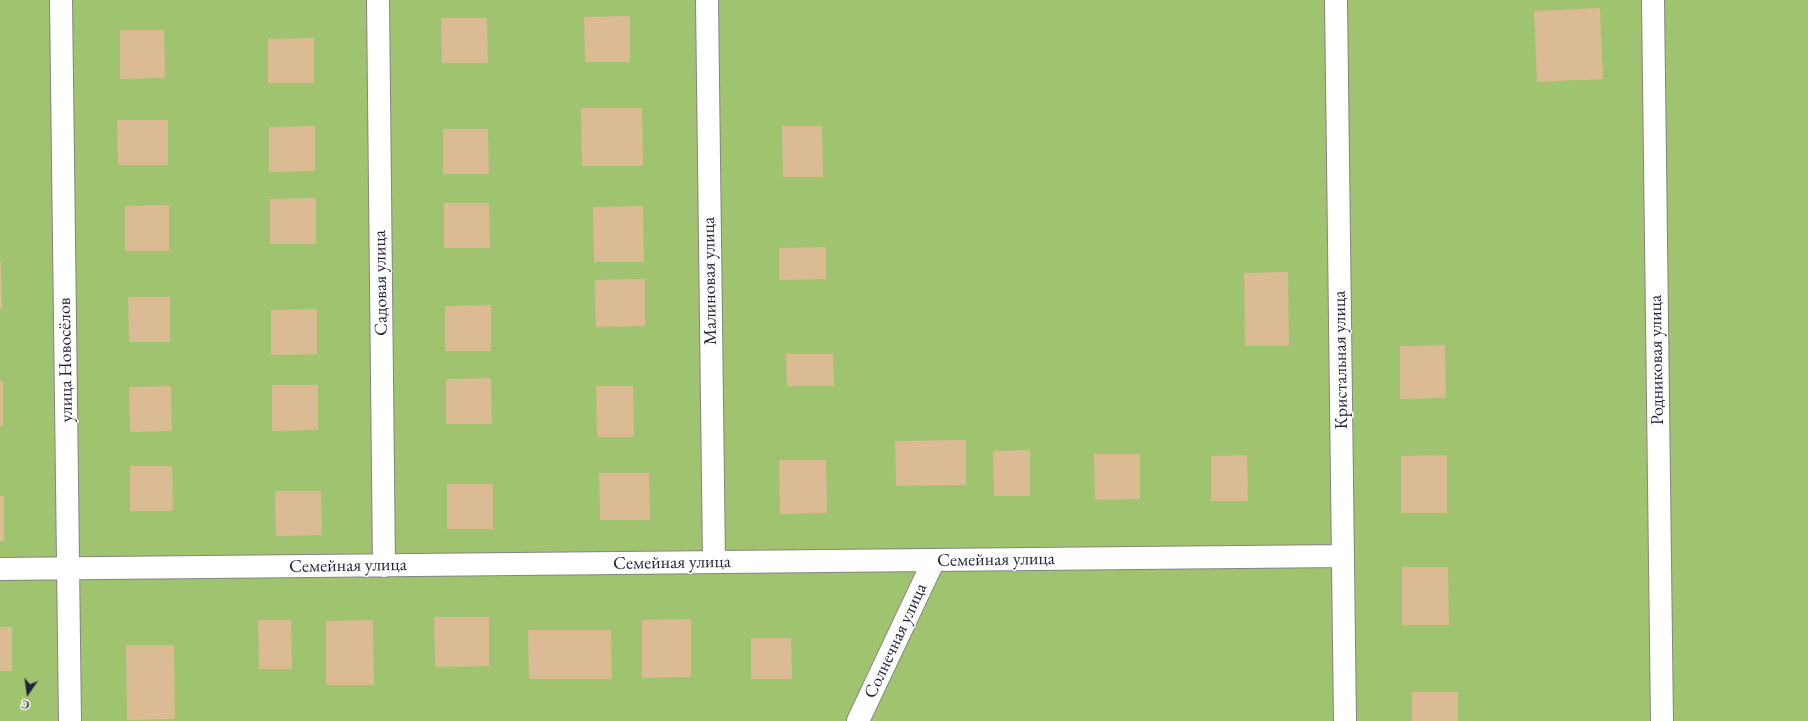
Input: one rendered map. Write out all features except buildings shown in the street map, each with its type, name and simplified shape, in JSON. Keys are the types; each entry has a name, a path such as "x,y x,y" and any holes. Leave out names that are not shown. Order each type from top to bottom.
{"street":[{"name":"улица Новосёлов","path":"61,0 70,721"},
{"name":"Садовая улица","path":"378,0 384,566"},
{"name":"Малиновая улица","path":"707,0 714,562"},
{"name":"Кристальная улица","path":"1336,0 1345,721"},
{"name":"Родниковая улица","path":"1653,0 1662,721"},
{"name":"Семейная улица","path":"0,569 1343,556"},
{"name":"Солнечная улица","path":"858,721 934,560"}],"green space":[{"path":"0,0 1808,0 1808,721 0,721"}]}
